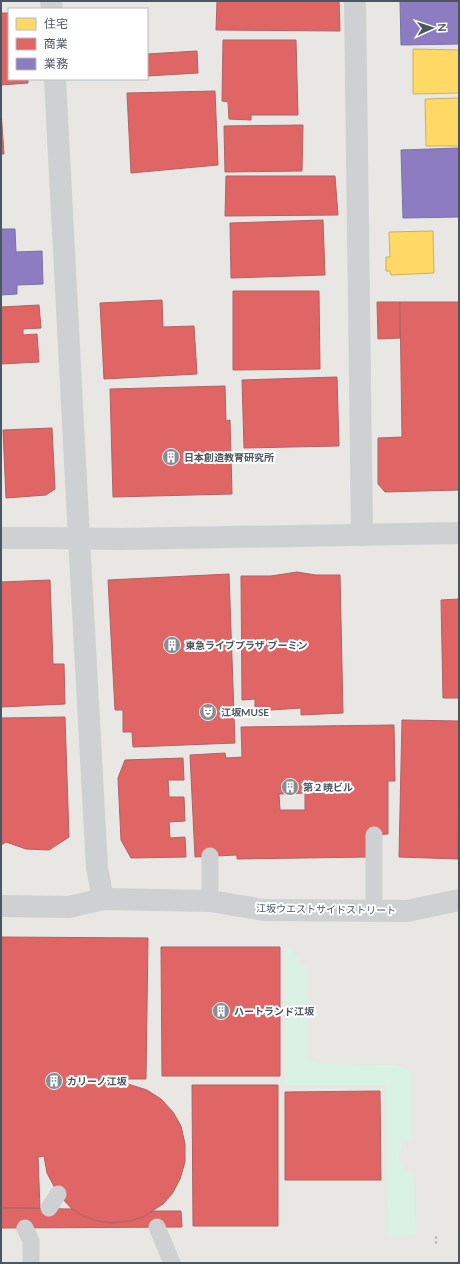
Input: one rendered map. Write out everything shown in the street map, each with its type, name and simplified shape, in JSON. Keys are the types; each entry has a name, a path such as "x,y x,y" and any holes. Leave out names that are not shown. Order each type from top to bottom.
{"street":[{"path":"355,1 362,535"},
{"path":"55,80 97,868 103,900"},
{"path":"1,538 120,539 459,533"},
{"name":"江坂ウエストサイドストリート","path":"1,906 69,906 103,900 210,900 264,910 407,911 459,900"}],"lane":[{"path":"374,835 374,911"},
{"path":"210,856 210,900"},
{"path":"49,1208 58,1194"},
{"path":"157,1227 172,1263"},
{"path":"31,1232 31,1263"}],"path":[{"path":"436,1235 436,1244"}],"shaded area":[{"path":"1,1 459,1 459,1263 1,1263"}],"green space":[{"path":"285,943 307,968 307,1057 318,1064 395,1065 412,1072 412,1139 403,1143 399,1157 403,1169 414,1175 416,1235 388,1236 386,1085 285,1085"}],"building: 住宅":[{"path":"413,49 459,50 459,93 413,94"},
{"path":"459,98 459,146 426,146 425,99"},
{"path":"433,231 434,273 391,275 390,271 386,271 386,257 390,257 389,232"}],"building: 商業":[{"path":"217,1 339,1 340,31 216,30"},
{"path":"1,13 8,13 8,80 28,80 28,83 1,85"},
{"path":"223,40 296,40 298,115 251,115 251,120 229,119 228,102 222,101"},
{"path":"197,51 198,73 148,76 148,54"},
{"path":"215,91 218,165 131,173 127,93"},
{"path":"1,111 4,154 1,154"},
{"path":"303,125 302,171 225,172 224,126"},
{"path":"226,176 335,176 338,215 225,216"},
{"path":"323,220 325,275 231,278 230,223"},
{"path":"233,291 319,291 320,369 233,370"},
{"path":"162,300 163,327 194,326 197,374 104,379 100,303"},
{"path":"377,302 400,302 400,338 378,339"},
{"path":"400,302 459,302 459,490 385,492 378,484 378,438 402,437"},
{"path":"39,305 41,328 23,329 23,335 37,334 39,362 1,364 1,307"},
{"path":"337,377 339,446 244,448 242,380"},
{"name":"日本創造教育研究所","path":"225,386 226,421 230,420 232,494 113,497 110,389"},
{"path":"52,428 55,489 46,495 6,498 3,430"},
{"path":"297,572 316,575 340,575 343,713 301,715 301,708 255,711 255,699 242,700 241,576 271,576"},
{"name":"東急ライブプラザ ブーミン","path":"229,574 235,743 133,747 132,732 123,732 123,710 115,710 108,580"},
{"path":"50,580 53,664 64,664 65,704 1,707 1,582"},
{"path":"459,599 459,698 443,698 441,600"},
{"path":"65,717 69,837 49,850 26,849 6,842 1,845 1,718"},
{"path":"402,720 459,721 458,859 399,857"},
{"name":"第２暁ビル","path":"394,725 395,781 388,781 388,834 372,835 368,857 237,859 237,855 195,857 190,755 225,753 226,758 242,757 241,727","holes":["305,793 305,810 280,810 279,794"]},
{"path":"183,758 184,780 168,780 169,797 184,797 185,821 169,822 170,838 185,837 186,857 131,858 121,840 118,778 125,760"},
{"name":"カリーノ江坂","path":"1,937 148,938 146,1079 107,1079 107,1083 128,1084 147,1090 161,1099 173,1112 181,1126 185,1144 185,1162 180,1179 172,1194 163,1204 143,1217 130,1221 113,1223 97,1221 83,1216 72,1209 58,1194 47,1173 44,1156 38,1157 40,1208 1,1208"},
{"name":"ハートランド江坂","path":"161,947 280,947 280,1076 162,1076"},
{"path":"192,1085 278,1085 278,1226 193,1226"},
{"path":"380,1091 381,1180 285,1180 285,1092"},
{"path":"1,1208 72,1209 83,1216 97,1221 113,1223 130,1221 143,1217 153,1211 181,1211 182,1227 1,1228"}],"building: 業務":[{"path":"400,1 459,1 459,44 401,45"},
{"path":"459,148 459,217 403,218 401,150"},
{"path":"1,229 15,229 16,252 42,251 43,284 17,285 17,294 1,295"}],"place":[{"name":"日本創造教育研究所","path":"171,457"},
{"name":"東急ライブプラザ ブーミン","path":"172,645"},
{"name":"江坂MUSE","path":"208,712"},
{"name":"第２暁ビル","path":"290,787"},
{"name":"ハートランド江坂","path":"221,1011"},
{"name":"カリーノ江坂","path":"54,1081"}]}
